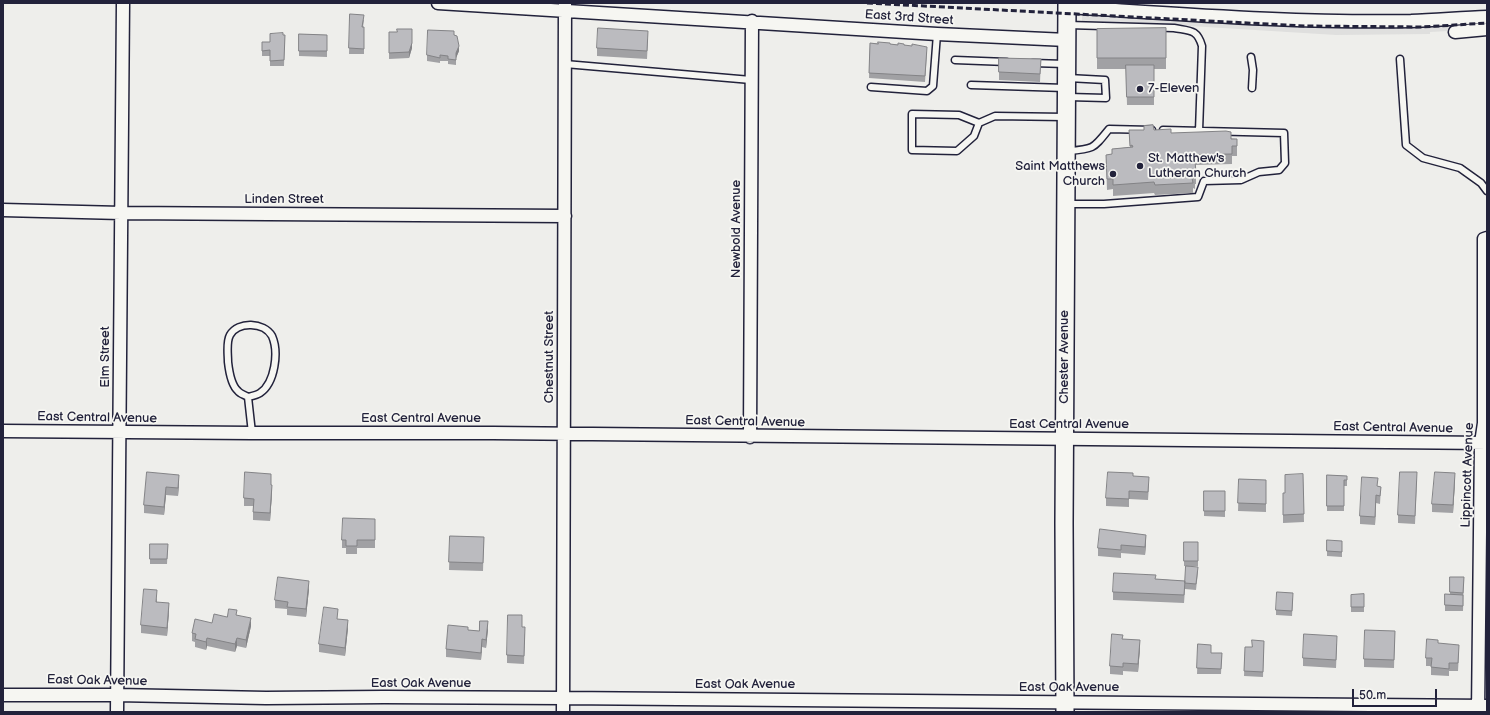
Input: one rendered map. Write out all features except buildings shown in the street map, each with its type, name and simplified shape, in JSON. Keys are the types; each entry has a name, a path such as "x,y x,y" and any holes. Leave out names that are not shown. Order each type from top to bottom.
{"main road":[{"name":"Chester Avenue","path":"1065,707 1066,151 1068,5"}],"street":[{"name":"Elm Street","path":"117,712 123,3"},
{"name":"East 3rd Street","path":"438,3 565,7 937,34 1067,33"},
{"path":"1068,5 1136,8 1248,18 1314,20 1412,21 1487,17"},
{"name":"Chestnut Street","path":"563,712 565,7"},
{"name":"Newbold Avenue","path":"750,436 752,21"},
{"path":"1455,32 1487,29"},
{"name":"Linden Street","path":"3,210 121,213 565,216"},
{"name":"Lippincott Avenue","path":"1481,708 1485,239"},
{"name":"East Central Avenue","path":"3,431 252,433 339,432 1484,443"},
{"name":"East Oak Avenue","path":"3,695 117,695 266,698 563,698 1065,707 1481,708"}],"lane":[{"path":"1067,33 1174,28 1191,31 1199,37 1202,46 1199,131"},
{"path":"872,87 927,91 933,86 937,34"},
{"path":"1251,57 1253,70 1252,88"},
{"path":"1400,59 1406,145 1424,158 1460,168 1481,183 1487,191"},
{"path":"955,60 1014,62"},
{"path":"971,85 1067,82 1105,80 1106,98 1067,82 1029,63"},
{"path":"566,64 752,80"},
{"path":"979,123 959,115 912,114 912,150 957,151 974,136 979,123 995,116 1067,117"},
{"path":"1066,151 1088,149 1094,146 1109,129 1284,133 1285,163 1279,170 1259,172 1241,180 1204,181 1198,197 1104,204 1066,204"},
{"path":"249,325 263,327 271,336 274,347 275,367 269,383 260,393 248,397 237,391 234,385 229,371 228,351 229,336 236,327 249,325"},
{"path":"248,397 252,433"}],"shaded area":[{"path":"1082,12 1487,20 1487,29 1430,32 1430,34 1336,35 1158,24 1082,22"}],"railway":[{"path":"867,3 1305,26 1422,27 1487,23"}],"place":[{"name":"7-Eleven","path":"1140,89"},
{"name":"St. Matthew's Lutheran Church","path":"1140,166"},
{"name":"Saint Matthews Church","path":"1113,174"}]}
